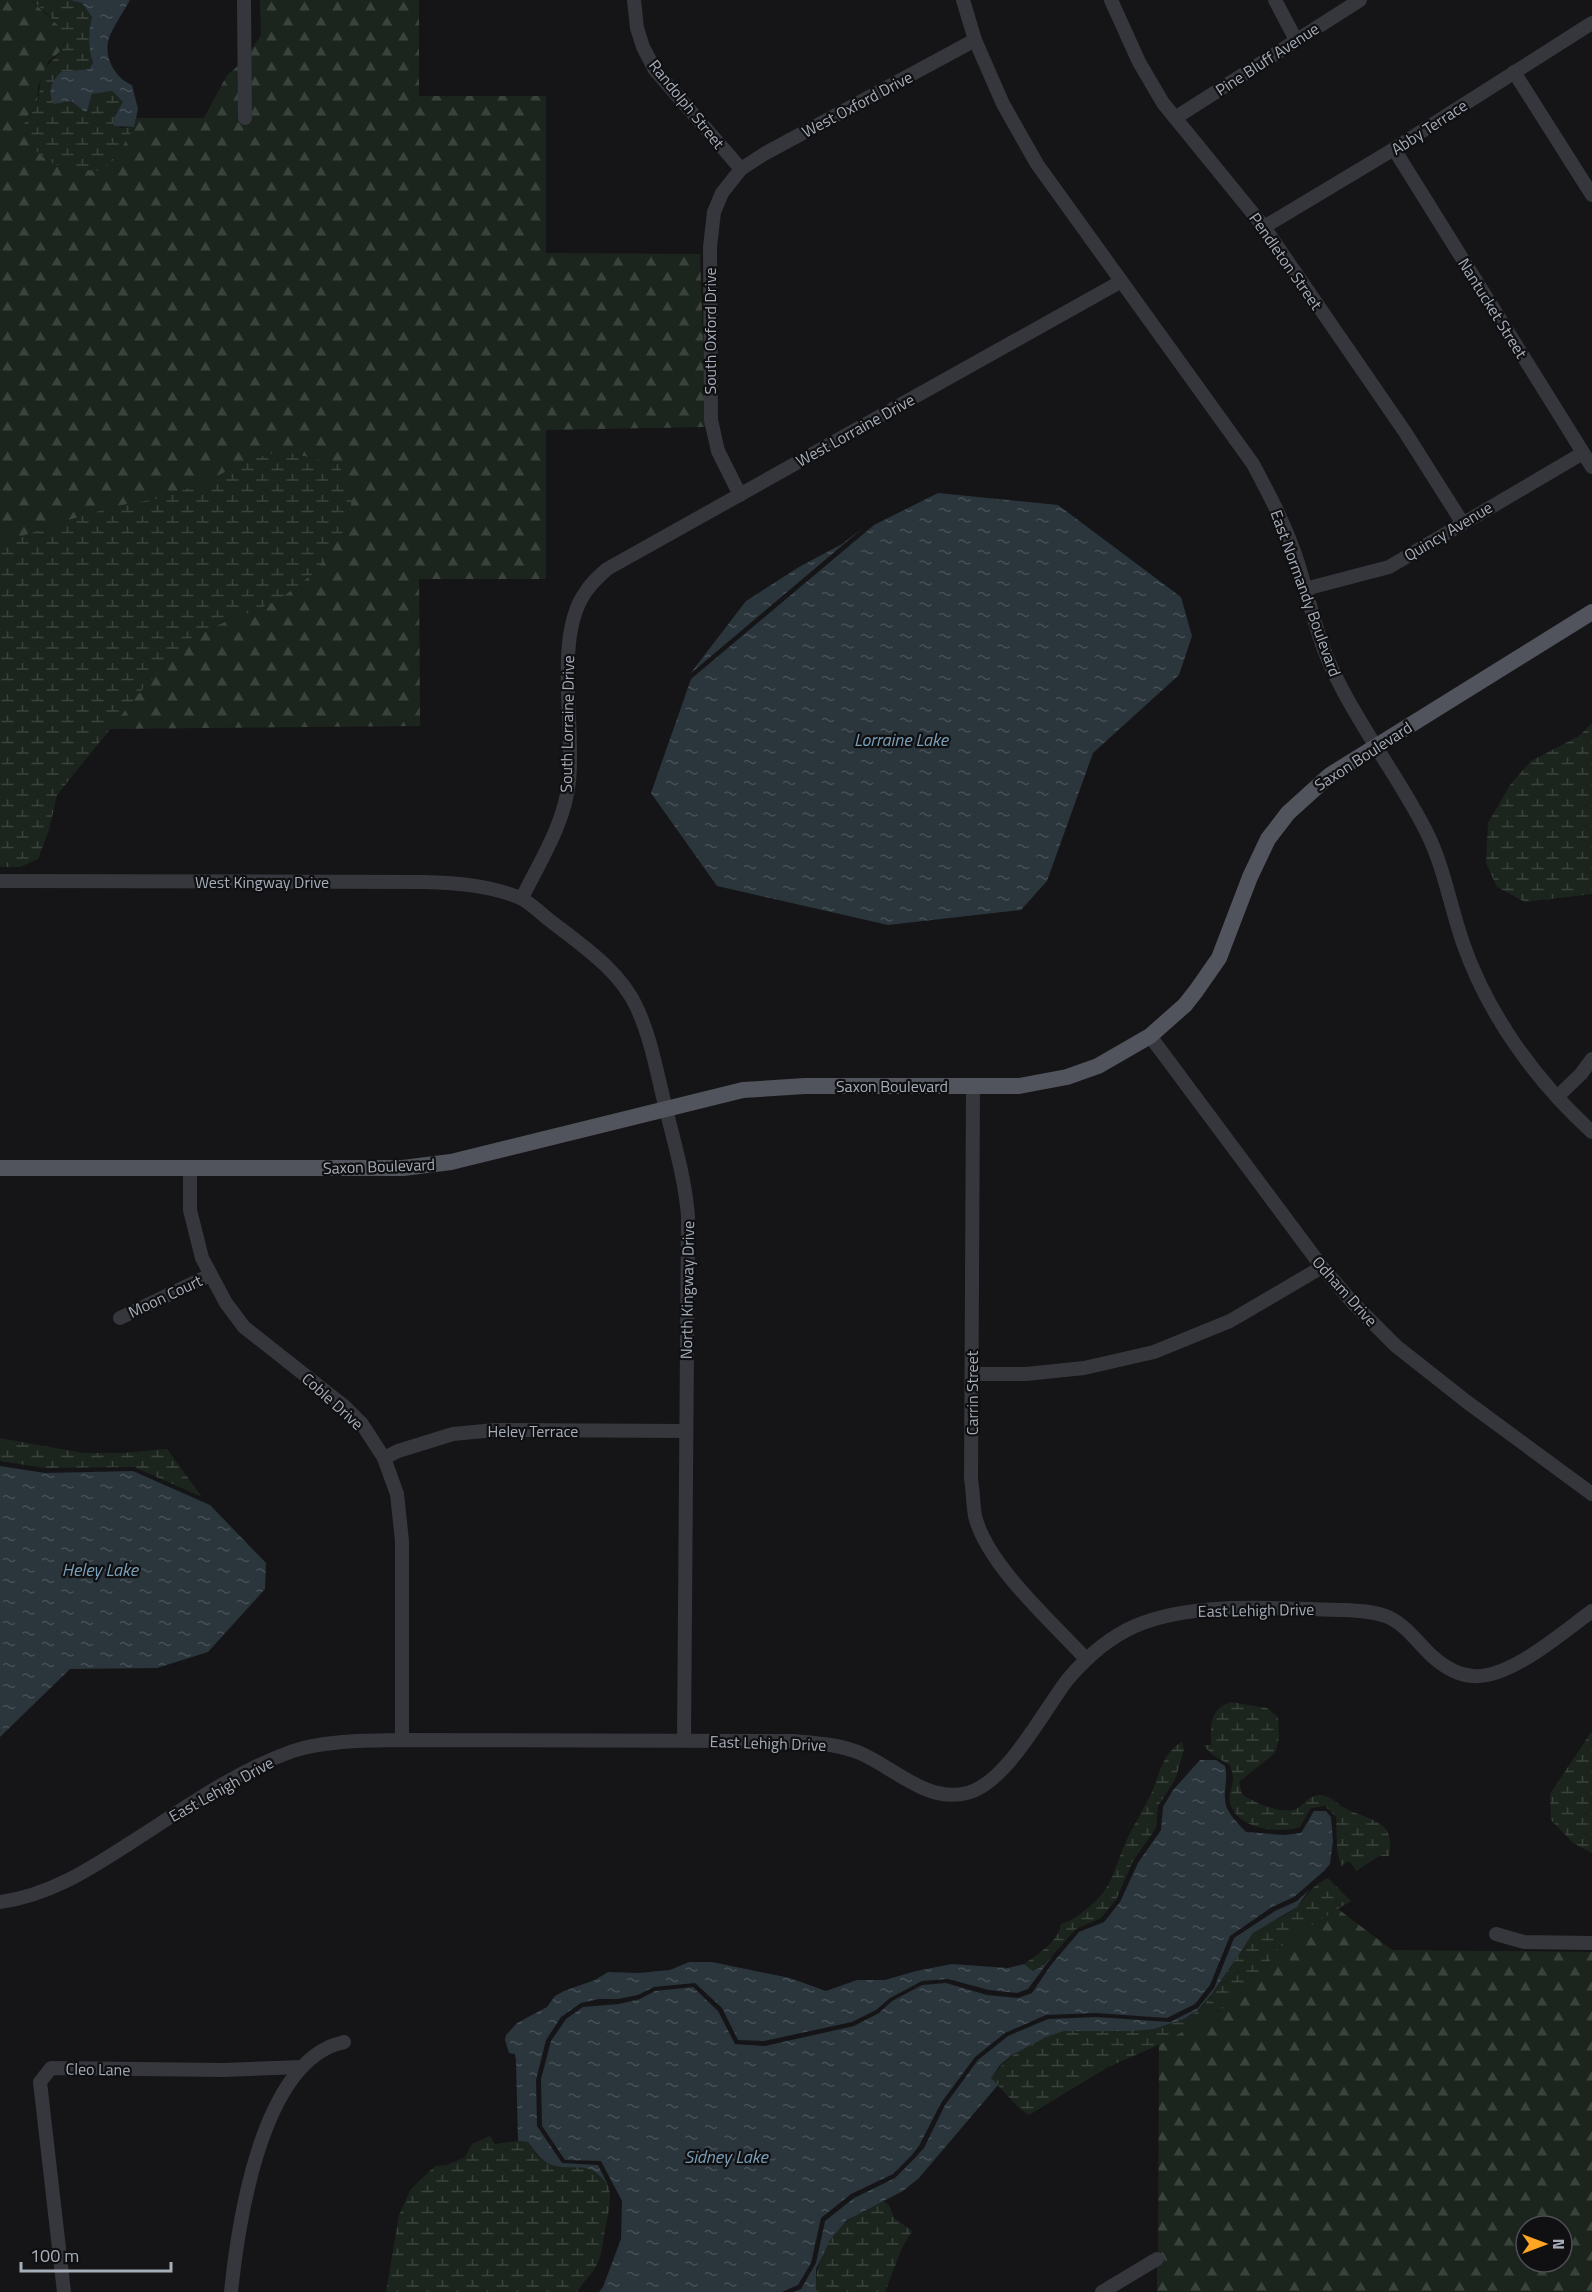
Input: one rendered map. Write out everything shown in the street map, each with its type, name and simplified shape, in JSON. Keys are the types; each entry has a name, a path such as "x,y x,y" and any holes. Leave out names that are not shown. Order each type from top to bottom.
{"main road":[{"name":"Saxon Boulevard","path":"0,1168 394,1168 451,1162 743,1090 1020,1086 1067,1077 1098,1066 1150,1036 1185,1005 1218,959 1250,877 1268,839 1288,813 1330,775 1592,612"}],"street":[{"path":"244,0 245,118"},
{"name":"Randolph Street","path":"634,0 637,28 643,47 655,69 741,169"},
{"name":"East Normandy Boulevard","path":"963,0 975,40 1003,104 1037,164 1253,464 1280,517 1298,563 1336,678 1427,832 1463,943 1486,997 1521,1053 1557,1096 1592,1132"},
{"name":"Pendleton Street","path":"1111,0 1139,62 1175,118 1263,227 1405,432 1462,522"},
{"path":"1275,0 1296,40"},
{"name":"Pine Bluff Avenue","path":"1175,118 1360,0"},
{"name":"Abby Terrace","path":"1263,227 1394,149 1592,23"},
{"name":"West Oxford Drive","path":"741,169 975,40"},
{"path":"1514,72 1592,195"},
{"name":"Nantucket Street","path":"1394,149 1592,466"},
{"name":"South Oxford Drive","path":"740,495 718,451 711,420 710,248 714,212 722,193 741,169"},
{"name":"West Lorraine Drive","path":"592,582 607,569 1120,282"},
{"name":"Quincy Avenue","path":"1305,589 1389,567 1462,522 1583,453"},
{"name":"South Lorraine Drive","path":"522,898 551,841 564,807 570,780 569,640 574,616 582,597 592,582"},
{"name":"West Kingway Drive","path":"0,881 462,883 491,888 522,898"},
{"name":"North Kingway Drive","path":"522,898 585,947 613,973 629,993 638,1009 648,1039 685,1184 688,1216 684,1740"},
{"name":"Odham Drive","path":"1150,1036 1322,1267 1353,1303 1396,1346 1467,1402 1592,1494"},
{"path":"1557,1096 1581,1074 1592,1059"},
{"name":"Carrin Street","path":"973,1086 971,1479 975,1516 983,1537 998,1564 1086,1659"},
{"name":"Coble Drive","path":"190,1168 190,1210 202,1258 226,1303 244,1327 344,1406 362,1424 384,1458 397,1494 402,1540 402,1740"},
{"path":"972,1374 1026,1374 1084,1368 1154,1352 1230,1321 1322,1267"},
{"name":"Moon Court","path":"120,1318 210,1275"},
{"name":"Heley Terrace","path":"384,1458 398,1451 453,1434 485,1431 686,1431"},
{"name":"East Lehigh Drive","path":"0,1902 37,1893 73,1880 209,1792 252,1767 296,1750 344,1742 402,1740 684,1740 825,1743 881,1762 929,1792 948,1795 968,1793 988,1784 1006,1766 1068,1680 1086,1659 1134,1627 1165,1615 1206,1609 1347,1610 1387,1616 1403,1627 1433,1657 1449,1669 1473,1676 1502,1671 1528,1658 1592,1611"},
{"path":"1496,1934 1524,1942 1592,1943"},
{"path":"231,2292 239,2223 253,2165 277,2102 302,2067 327,2048 344,2042"},
{"name":"Cleo Lane","path":"64,2292 40,2082 51,2068 224,2070 302,2067"},
{"path":"1102,2292 1157,2259"}],"green space":[{"path":"0,0 31,0 62,29 65,38 63,49 48,62 38,87 37,106 24,121 133,131 136,118 204,118 227,75 239,65 239,123 251,123 250,51 261,35 260,0 419,0 419,96 546,96 546,253 700,254 706,427 546,430 546,579 419,579 420,726 109,729 141,690 194,635 223,621 338,464 281,451 243,462 209,481 160,498 113,507 62,522 9,541 0,547"},
{"path":"31,0 70,0 82,3 92,17 89,40 93,63 89,69 71,71 63,103 71,101 81,109 90,101 91,94 112,91 123,102 121,108 115,113 120,128 134,127 116,158 99,171 72,168 50,161 41,155 28,136 24,121 36,107 42,75 65,43 61,29 56,22"},
{"path":"281,451 338,464 351,489 351,511 342,534 315,572 279,600 194,635 141,691 57,795 49,830 38,859 20,867 0,867 0,547 9,541 62,522 113,507 160,498 209,481 243,462"},
{"path":"1592,723 1592,894 1525,902 1497,887 1486,863 1488,823 1510,785 1531,761 1579,736"},
{"path":"0,1438 83,1453 123,1453 167,1449 202,1497 134,1467 45,1468 0,1461"},
{"path":"1231,1702 1267,1708 1278,1717 1279,1738 1275,1753 1239,1782 1242,1794 1261,1804 1286,1810 1298,1808 1314,1796 1328,1797 1385,1828 1389,1834 1389,1856 1379,1856 1356,1871 1348,1861 1341,1866 1337,1850 1336,1817 1325,1806 1311,1808 1300,1827 1291,1829 1259,1827 1241,1819 1234,1812 1230,1803 1233,1779 1230,1765 1214,1756 1203,1745 1211,1745 1215,1713"},
{"path":"1592,1731 1592,1853 1573,1843 1551,1820 1550,1794"},
{"path":"1182,1742 1184,1750 1175,1780 1158,1806 1156,1828 1133,1861 1116,1900 1101,1918 1076,1929 1043,1966 1033,1971 1024,1964 1052,1942 1061,1924 1071,1920 1095,1902 1108,1885 1166,1757"},
{"path":"1328,1878 1351,1901 1282,1943 1259,1977 1225,2007 1161,2044 1108,2067 1029,2115 1020,2109 991,2078 1005,2062 1024,2047 1057,2032 1155,2027 1184,2019 1196,2012 1214,1992 1243,1944 1252,1934 1290,1912 1316,1885"},
{"path":"1338,1909 1392,1950 1592,1952 1592,2292 1157,2292 1157,2265 1165,2260 1158,2252 1159,2045 1225,2007 1259,1977 1282,1943"},
{"path":"490,2136 495,2144 528,2142 538,2155 551,2164 592,2169 605,2180 610,2193 610,2201 601,2253 594,2270 577,2292 386,2292 399,2215 411,2189 435,2166 447,2165 465,2157 472,2144"},
{"path":"883,2201 889,2205 894,2218 912,2231 902,2248 885,2292 816,2292 820,2261 833,2235 855,2215"}],"water":[{"path":"70,0 130,0 109,38 108,52 116,72 132,85 138,109 134,127 114,126 113,119 123,102 112,91 92,94 85,112 71,101 54,104 51,87 61,72 89,69 93,63 89,40 92,17 82,3"},
{"name":"Lorraine Lake","path":"938,493 1058,505 1181,597 1192,636 1179,675 1093,753 1047,881 1021,910 888,925 717,886 651,793 691,679 874,525"},
{"path":"864,527 690,674 746,601 799,567 842,544"},
{"name":"Heley Lake","path":"0,1466 45,1473 133,1471 210,1505 266,1563 265,1589 208,1652 157,1668 70,1669 0,1737"},
{"name":"Sidney Lake","path":"1200,1760 1216,1760 1225,1766 1227,1808 1246,1832 1284,1835 1301,1833 1314,1811 1326,1811 1331,1817 1333,1841 1330,1864 1324,1871 1294,1897 1272,1907 1230,1936 1210,1985 1195,2004 1167,2018 1096,2013 1046,2015 1005,2033 975,2057 941,2103 919,2146 911,2156 893,2174 851,2194 821,2218 811,2263 798,2285 782,2292 599,2292 621,2239 622,2201 601,2161 565,2160 542,2126 541,2079 551,2041 566,2019 583,2007 619,2004 640,1999 655,1991 693,1987 718,2011 735,2044 765,2046 854,2026 922,1985 946,1983 987,1995 1018,1998 1032,1993 1051,1965 1079,1932 1104,1922 1120,1902 1138,1863 1161,1830 1163,1807 1173,1790"},
{"path":"1309,1890 1297,1907 1253,1933 1212,1994 1198,2010 1184,2019 1154,2029 1064,2031 1046,2037 1012,2055 1000,2065 991,2078 998,2085 919,2178 903,2191 847,2220 830,2240 816,2269 816,2292 793,2292 801,2289 816,2263 825,2221 854,2198 895,2178 914,2159 924,2148 945,2105 978,2060 1008,2036 1048,2019 1096,2017 1170,2022 1198,2008 1214,1988 1234,1938 1275,1911 1297,1901"},
{"path":"1054,1954 1028,1989 1017,1993 989,1990 948,1979 922,1981 852,2022 764,2041 738,2040 722,2008 695,1983 654,1987 638,1995 581,2003 561,2017 546,2040 536,2080 537,2126 562,2163 598,2165 608,2185 594,2171 552,2165 541,2158 528,2142 518,2141 516,2061 515,2054 509,2053 505,2040 506,2035 517,2023 547,2007 555,1996 595,1980 608,1972 639,1973 670,1970 689,1962 712,1962 790,1978 826,1991 857,1980 885,1980 952,1964 1008,1968 1024,1964 1033,1971 1043,1966"}]}
